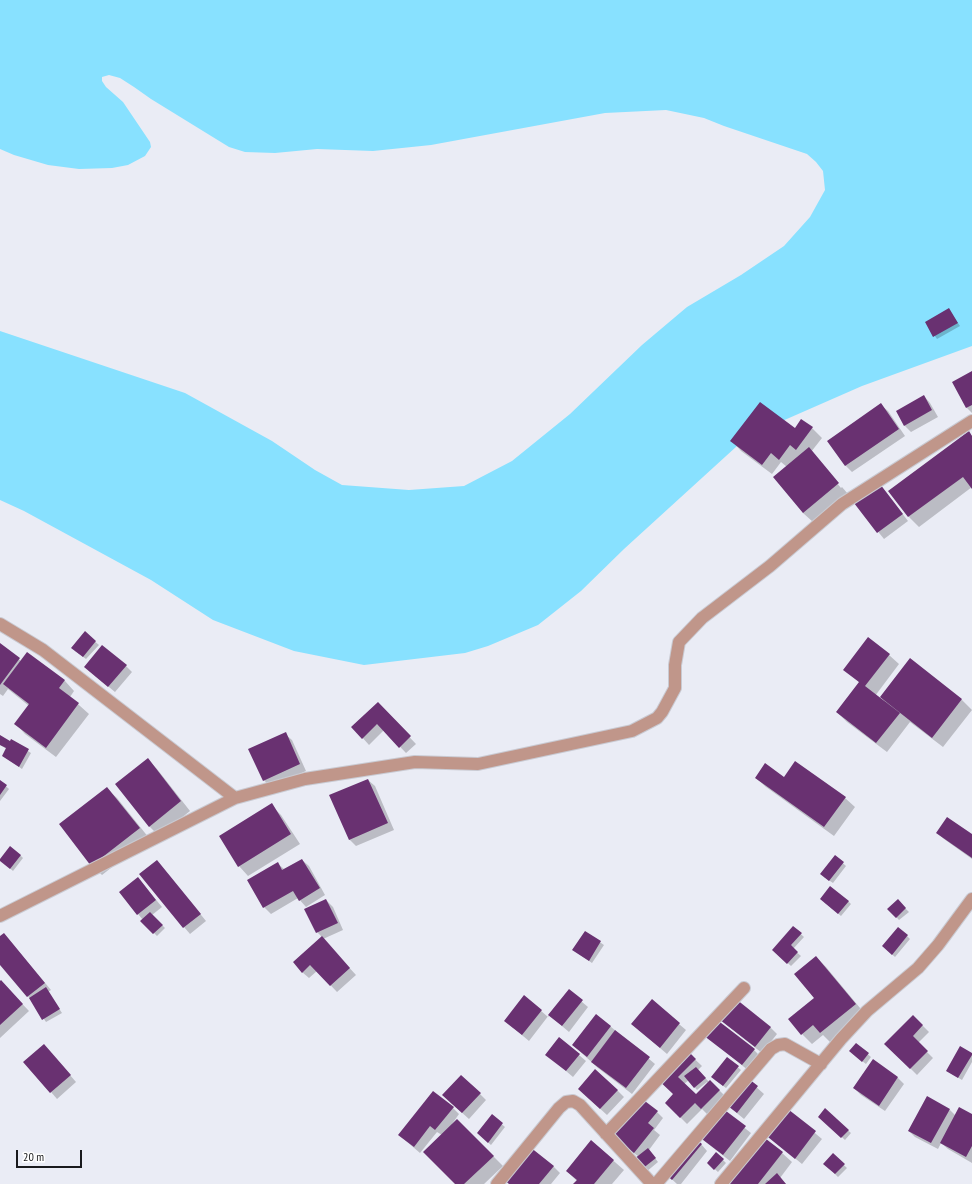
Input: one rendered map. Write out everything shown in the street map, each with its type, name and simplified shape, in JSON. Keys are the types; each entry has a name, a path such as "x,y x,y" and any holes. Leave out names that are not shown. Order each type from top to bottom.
{"street":[{"path":"0,916 235,798 305,779 415,762 478,764 632,731 657,718 662,712 675,688 675,665 679,642 702,618 770,566 842,504 972,421"},
{"path":"0,624 43,650 235,798"},
{"path":"721,1184 841,1039 868,1011 918,968 938,945 972,899"},
{"path":"606,1134 744,988"},
{"path":"498,1184 560,1108 566,1102 573,1101 580,1105 606,1134 660,1182 771,1049 778,1045 785,1044 793,1047 821,1064"}],"water":[{"path":"0,0 972,0 972,346 862,386 748,436 624,549 581,591 538,625 488,646 465,653 364,665 294,651 213,620 151,580 24,511 0,500 0,331 185,393 272,441 315,470 342,485 409,490 464,486 512,461 570,414 642,345 687,307 741,275 784,246 810,217 825,190 823,171 807,154 704,118 666,110 605,113 431,145 373,151 317,149 275,153 245,152 229,147 120,78 109,75 102,77 102,81 106,87 123,102 150,142 151,147 145,156 128,165 112,168 79,169 48,165 14,155 0,149"}],"building":[{"path":"949,308 958,323 933,337 925,322"},
{"path":"972,371 972,405 966,408 952,382"},
{"path":"924,395 932,410 904,426 896,411"},
{"path":"760,402 795,428 801,419 813,427 796,450 790,445 779,460 771,453 762,465 730,441"},
{"path":"881,403 899,429 845,466 827,441"},
{"path":"969,431 972,436 972,489 963,477 908,517 888,491"},
{"path":"809,447 839,483 803,513 773,477"},
{"path":"880,484 903,514 877,533 854,503"},
{"path":"85,631 96,641 83,657 71,648"},
{"path":"868,637 890,654 865,686 900,713 876,743 836,712 859,682 843,670"},
{"path":"0,643 20,658 0,685"},
{"path":"102,645 127,665 108,687 84,667"},
{"path":"27,652 65,680 59,688 79,703 46,748 14,724 29,704 3,684"},
{"path":"910,658 962,699 932,738 880,697"},
{"path":"378,702 411,736 399,748 377,724 362,739 351,727"},
{"path":"286,732 300,764 263,781 248,749"},
{"path":"0,735 29,749 19,767 2,756 6,748 0,745"},
{"path":"148,758 181,801 149,827 115,784"},
{"path":"795,761 846,797 824,827 755,778 765,763 784,777"},
{"path":"368,779 388,823 349,840 329,795"},
{"path":"0,780 7,785 0,795"},
{"path":"107,787 140,828 91,866 59,824"},
{"path":"272,803 291,834 238,867 219,836"},
{"path":"947,817 972,834 972,858 936,833"},
{"path":"10,846 21,855 10,869 0,861 0,859"},
{"path":"835,855 844,862 829,881 820,874"},
{"path":"302,859 320,888 299,901 293,891 263,908 247,880 278,862 282,870"},
{"path":"157,860 201,914 183,928 139,874"},
{"path":"138,877 156,900 137,915 119,892"},
{"path":"830,886 849,901 838,914 820,899"},
{"path":"326,899 338,923 316,933 304,909"},
{"path":"898,899 906,908 896,918 887,909"},
{"path":"150,912 163,925 153,934 140,921"},
{"path":"793,926 802,933 791,945 798,952 787,964 772,950"},
{"path":"898,927 908,935 892,955 882,946"},
{"path":"585,931 601,941 589,961 572,950"},
{"path":"4,933 45,983 27,997 0,965 0,936"},
{"path":"322,936 350,968 330,986 310,965 302,973 293,962"},
{"path":"816,956 856,1004 820,1033 813,1025 801,1035 788,1019 814,998 794,974"},
{"path":"1,980 23,1004 0,1025 0,981"},
{"path":"46,987 60,1009 42,1020 29,998"},
{"path":"569,989 583,1000 562,1026 548,1015"},
{"path":"524,995 542,1010 522,1035 504,1021"},
{"path":"731,995 771,1027 755,1047 715,1016"},
{"path":"652,999 680,1023 660,1048 631,1024"},
{"path":"596,1014 611,1026 587,1057 572,1045"},
{"path":"913,1015 923,1025 913,1036 928,1051 910,1069 884,1044"},
{"path":"712,1016 755,1049 742,1065 699,1032"},
{"path":"615,1030 650,1057 626,1088 591,1062"},
{"path":"559,1037 580,1054 566,1071 545,1055"},
{"path":"856,1043 869,1053 862,1062 849,1051"},
{"path":"44,1044 71,1075 50,1093 23,1062"},
{"path":"960,1046 972,1053 972,1055 958,1078 946,1071"},
{"path":"684,1047 696,1059 678,1077 696,1094 710,1080 720,1090 701,1109 695,1103 680,1118 665,1103 673,1094 655,1077"},
{"path":"727,1057 739,1066 723,1086 711,1077"},
{"path":"873,1059 898,1077 879,1106 853,1088"},
{"path":"696,1067 706,1078 694,1088 684,1076"},
{"path":"595,1069 618,1090 600,1109 578,1089"},
{"path":"461,1075 481,1093 462,1113 442,1095"},
{"path":"745,1076 758,1086 737,1113 724,1103"},
{"path":"433,1091 454,1107 435,1130 430,1126 414,1147 398,1135"},
{"path":"637,1095 658,1111 648,1123 654,1128 634,1153 608,1132"},
{"path":"927,1096 950,1109 931,1143 908,1131"},
{"path":"718,1105 746,1126 723,1155 694,1133"},
{"path":"784,1106 816,1131 795,1159 763,1133"},
{"path":"959,1107 972,1114 972,1146 966,1157 940,1143"},
{"path":"825,1108 849,1130 841,1138 818,1117"},
{"path":"492,1114 503,1123 488,1143 477,1133"},
{"path":"457,1119 494,1156 464,1184 455,1184 423,1152"},
{"path":"757,1132 783,1152 758,1184 717,1184"},
{"path":"692,1136 702,1144 672,1180 663,1172"},
{"path":"591,1140 614,1160 594,1184 573,1184 577,1180 566,1171"},
{"path":"530,1147 554,1166 539,1184 509,1184 504,1180"},
{"path":"648,1148 656,1158 642,1169 634,1159"},
{"path":"716,1152 724,1159 714,1170 707,1163"},
{"path":"833,1153 845,1164 835,1174 823,1164"},
{"path":"777,1173 786,1184 765,1184"}]}
